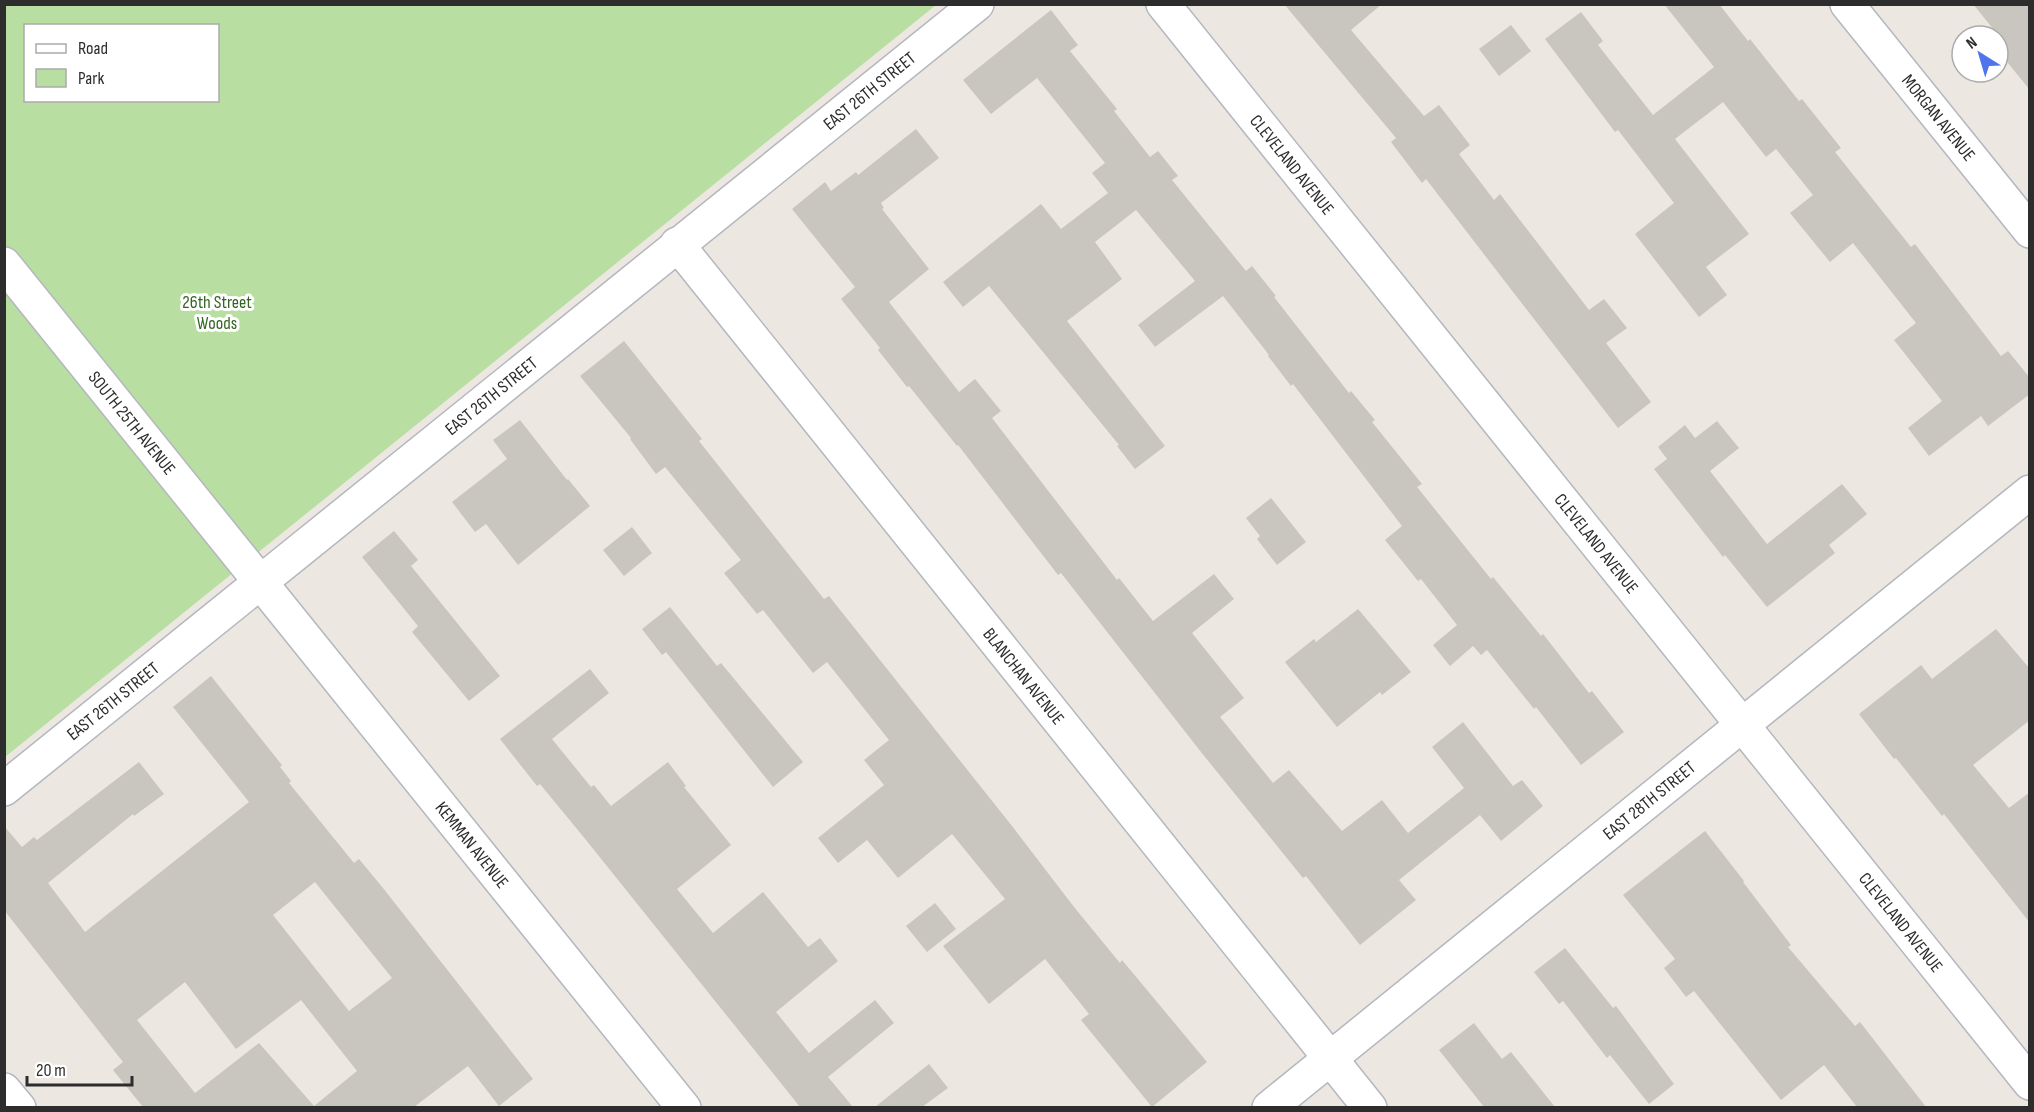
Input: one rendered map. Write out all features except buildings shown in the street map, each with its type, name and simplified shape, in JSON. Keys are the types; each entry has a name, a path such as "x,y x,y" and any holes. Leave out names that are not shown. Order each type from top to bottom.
{"street":[{"name":"EAST 26TH STREET","path":"4,789 977,4"},
{"name":"CLEVELAND AVENUE","path":"1163,4 2030,1083"},
{"name":"MORGAN AVENUE","path":"1847,4 2030,231"},
{"name":"BLANCHAN AVENUE","path":"677,244 1370,1107"},
{"name":"SOUTH 25TH AVENUE","path":"4,264 261,580"},
{"name":"EAST 28TH STREET","path":"1269,1107 2030,492"},
{"name":"KEMMAN AVENUE","path":"261,580 684,1107"},
{"path":"4,1090 19,1107"}],"green space":[{"name":"26th Street Woods","path":"5,5 936,5 5,757"}]}
